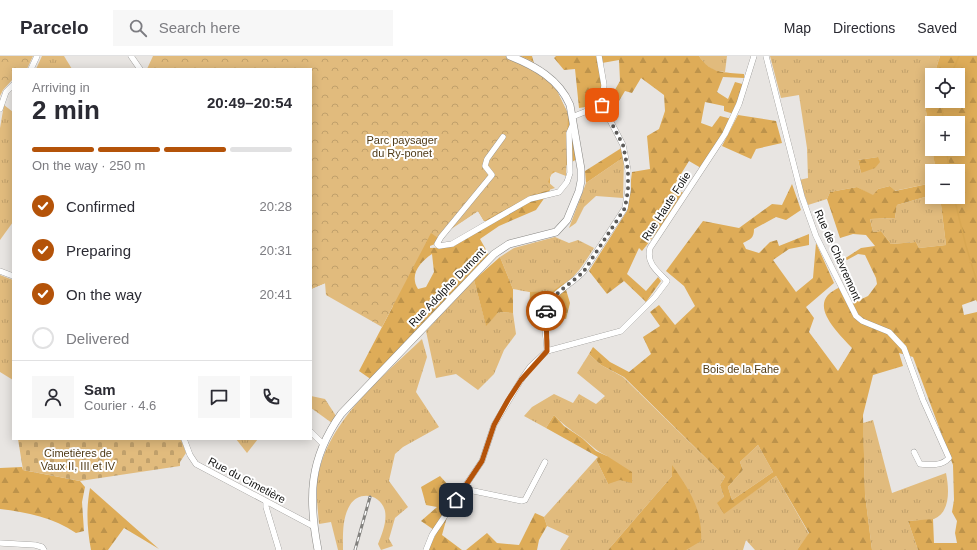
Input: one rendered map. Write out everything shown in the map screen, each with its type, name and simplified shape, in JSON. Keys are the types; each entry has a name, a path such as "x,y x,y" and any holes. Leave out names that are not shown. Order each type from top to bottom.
{"main road":[{"name":"Rue Adolphe Dumont","path":"322,443 341,414 494,254 509,244 550,234 562,228 579,191 581,181 581,169 573,121 566,96 550,78 533,65 510,56"},
{"path":"318,550 313,526 312,488 322,443"}],"street":[{"path":"31,68 37,56"},
{"path":"131,56 139,68"},
{"path":"426,550 432,535 482,461 494,425 502,411 521,380 547,351 545,313 548,304 576,280 584,271 625,208 628,190 626,156 623,145 602,105 604,85 599,56"},
{"name":"Rue Haute Folie","path":"547,351 621,331 655,297 667,281 650,263 648,256 650,248 725,134 739,104 754,56"},
{"name":"Rue de Chèvremont","path":"766,56 797,181 816,236 856,316 862,321 889,332 904,348 923,400 949,458 946,461 936,465 920,464 914,452"},
{"path":"0,109 6,92 12,86"},
{"path":"573,121 602,105"},
{"name":"Rue Adolphe Dumont","path":"503,137 487,159 485,166 492,175 441,237 437,244 439,246 452,244 530,199 559,192 567,182 570,173 569,133 573,121"},
{"path":"0,271 12,276"},
{"path":"312,433 322,443"},
{"name":"Rue du Cimetière","path":"184,440 190,455 196,464 313,526"},
{"path":"464,489 522,501 525,500 545,462"},
{"path":"266,502 266,507 279,550"},
{"path":"0,543 35,545 42,547 44,550"}],"green space":[{"path":"0,56 33,56 27,68 12,68 12,80 3,90 0,96"},
{"path":"42,56 64,56 71,68 36,68"},
{"name":"Parc paysager du Ry-ponet","path":"153,56 521,56 533,61 536,71 555,87 568,114 566,176 553,171 548,182 555,188 530,196 484,221 478,211 438,238 431,233 382,327 326,295 325,283 312,289 312,68 147,68"},
{"name":"Parc paysager du Ry-ponet","path":"461,56 532,56 536,71 555,87 568,114 577,159 550,175 550,190 536,210 499,226 480,239 489,255 372,380 359,371 393,306 330,281 312,289 312,275","holes":["478,211 484,221 497,221 470,235 453,247 430,248 430,246 435,244 450,229","432,254 434,272 426,287 418,289 415,274 423,261"]},
{"path":"556,56 699,56 708,66 718,71 744,74 744,78 723,77 717,92 728,99 735,82 746,85 734,114 724,111 724,106 705,102 701,123 712,127 720,116 732,119 701,168 689,161 673,187 677,193 683,192 666,221 642,251 639,248 627,274 646,291 658,277 661,281 646,302 624,281 607,294 589,271 627,211 632,172 650,169 647,136 659,129 665,111 664,95 641,78 632,93 625,91 613,111 606,105 620,81 619,60 602,63 605,87 600,105 579,108 575,69 564,70 554,58"},
{"path":"699,56 727,56 725,72 710,68"},
{"path":"770,56 940,56 936,68 925,68 925,108 927,116 925,116 925,156 934,156 935,164 925,164 925,184 894,191 890,186 878,189 873,196 857,187 830,192 827,199 808,205 799,180 808,178 807,148 799,95 781,98","holes":["878,157 861,173 858,160"]},
{"name":"Bois de la Fahe","path":"940,56 977,56 977,302 976,300 962,305 964,315 977,312 977,550 918,550 908,521 933,519 934,543 957,543 955,533 957,521 952,512 954,500 953,465 913,357 899,353 903,366 873,375 863,415 865,494 872,550 797,550 809,533 776,476 724,514 717,503 724,497 720,485 725,477 624,377 601,365 589,354 593,347 610,362 629,372 651,354 643,337 660,326 650,312 659,305 675,325 695,306 684,286 666,271 703,221 739,228 772,204 782,205 792,184 801,210 786,220 776,217 754,229 752,237 743,243 746,249 759,253 770,242 777,240 779,246 809,234 809,245 789,249 773,260 796,292 813,278 816,243 834,283 806,307 814,318 809,332 838,371 852,348 832,325 824,308 825,300 830,293 841,287 851,304 868,296 877,284 876,278 865,255 858,254 847,260 844,259 861,248 875,246 866,235 853,234 840,238 827,199 830,192 857,187 873,195 878,189 890,186 895,191 925,185 925,197 897,205 895,218 870,219 873,232 881,231 891,244 916,242 919,248 946,245 941,204 965,204 965,164 935,164 933,156 965,156 965,116 927,116 926,108 965,108 965,68 936,68","holes":["758,445 773,472 732,500 728,487 743,470 740,462"]},
{"path":"4,105 12,111 12,223 0,240 0,128"},
{"path":"738,115 776,121 782,143 756,149 751,159 722,146"},
{"path":"623,147 624,157 586,183 585,171"},
{"path":"624,157 623,198 596,196 584,207 576,223 569,228 586,183"},
{"path":"878,157 880,162 875,168 861,173 858,160"},
{"path":"925,197 925,204 941,204 946,245 919,248 916,242 891,244 881,231 873,232 870,219 895,218 897,205"},
{"path":"555,237 569,243 578,240 594,248 582,267 572,278 554,291 539,293 513,289 500,257 514,248"},
{"path":"500,257 513,289 513,313 499,312 486,326 474,280"},
{"path":"0,275 12,280 12,379 0,372"},
{"path":"474,280 486,325 499,312 513,313 516,334 504,350 494,374 478,390 456,374 436,378 426,331"},
{"path":"564,283 570,303 566,319 542,313 529,313 530,292 553,291"},
{"path":"422,339 427,357 416,392 439,427 403,447 395,454 389,481 408,507 395,518 389,539 393,546 381,550 378,544 385,524 385,511 383,505 375,498 364,496 354,500 347,510 344,527 343,550 338,550 331,522 319,524 317,484 322,462 330,442 342,422 356,404 372,386"},
{"path":"589,354 601,365 623,377 725,477 720,485 724,497 724,513 776,476 809,534 797,550 755,550 746,540 743,550 686,550 672,466 672,476 608,550 560,550 569,536 547,526 544,517 596,459 608,484 607,456 596,450 554,415 546,428 524,416 532,407 554,394 573,403 579,394 596,404 605,396 577,373"},
{"path":"312,396 325,399 336,416 332,423 312,409"},
{"path":"554,415 564,426 582,438 596,451 607,456 632,472 632,483 620,480 608,484 596,459 598,457 546,428"},
{"path":"873,420 892,493 946,473 948,499 940,516 928,520 908,521 918,550 872,550 865,494 863,423"},
{"name":"Cimetières de Vaux II, III et IV","path":"18,440 181,440 186,453 180,462 180,466 80,481 23,470"},
{"path":"237,440 257,440 247,453"},
{"path":"758,445 773,472 732,500 728,487 743,470 740,462"},
{"path":"672,465 694,500 700,519 701,541 686,550 608,550 672,476"},
{"path":"22,467 23,470 80,481 85,487 82,502 84,531 76,533 59,523 40,516 0,509 0,468"},
{"path":"440,476 459,497 447,517 442,535 462,550 428,550 437,532 421,521 437,507 426,505 421,487"},
{"path":"90,488 159,549 124,528 108,550 91,550 88,519"},
{"path":"535,513 544,517 547,526 539,540 537,550 466,550 487,533 497,543 519,545"}],"waterway":[{"path":"954,68 959,56"},
{"path":"942,108 943,116"},
{"path":"947,156 949,164"},
{"path":"956,204 977,282"}],"railway":[{"path":"355,550 370,497"}],"way so far":[{"path":"546,311 548,304 556,295 576,280 584,271 625,208 628,190 626,156 623,145 602,105"}],"route":[{"path":"456,500 482,461 488,447 494,425 508,400 530,367 547,351 546,311"}]}
